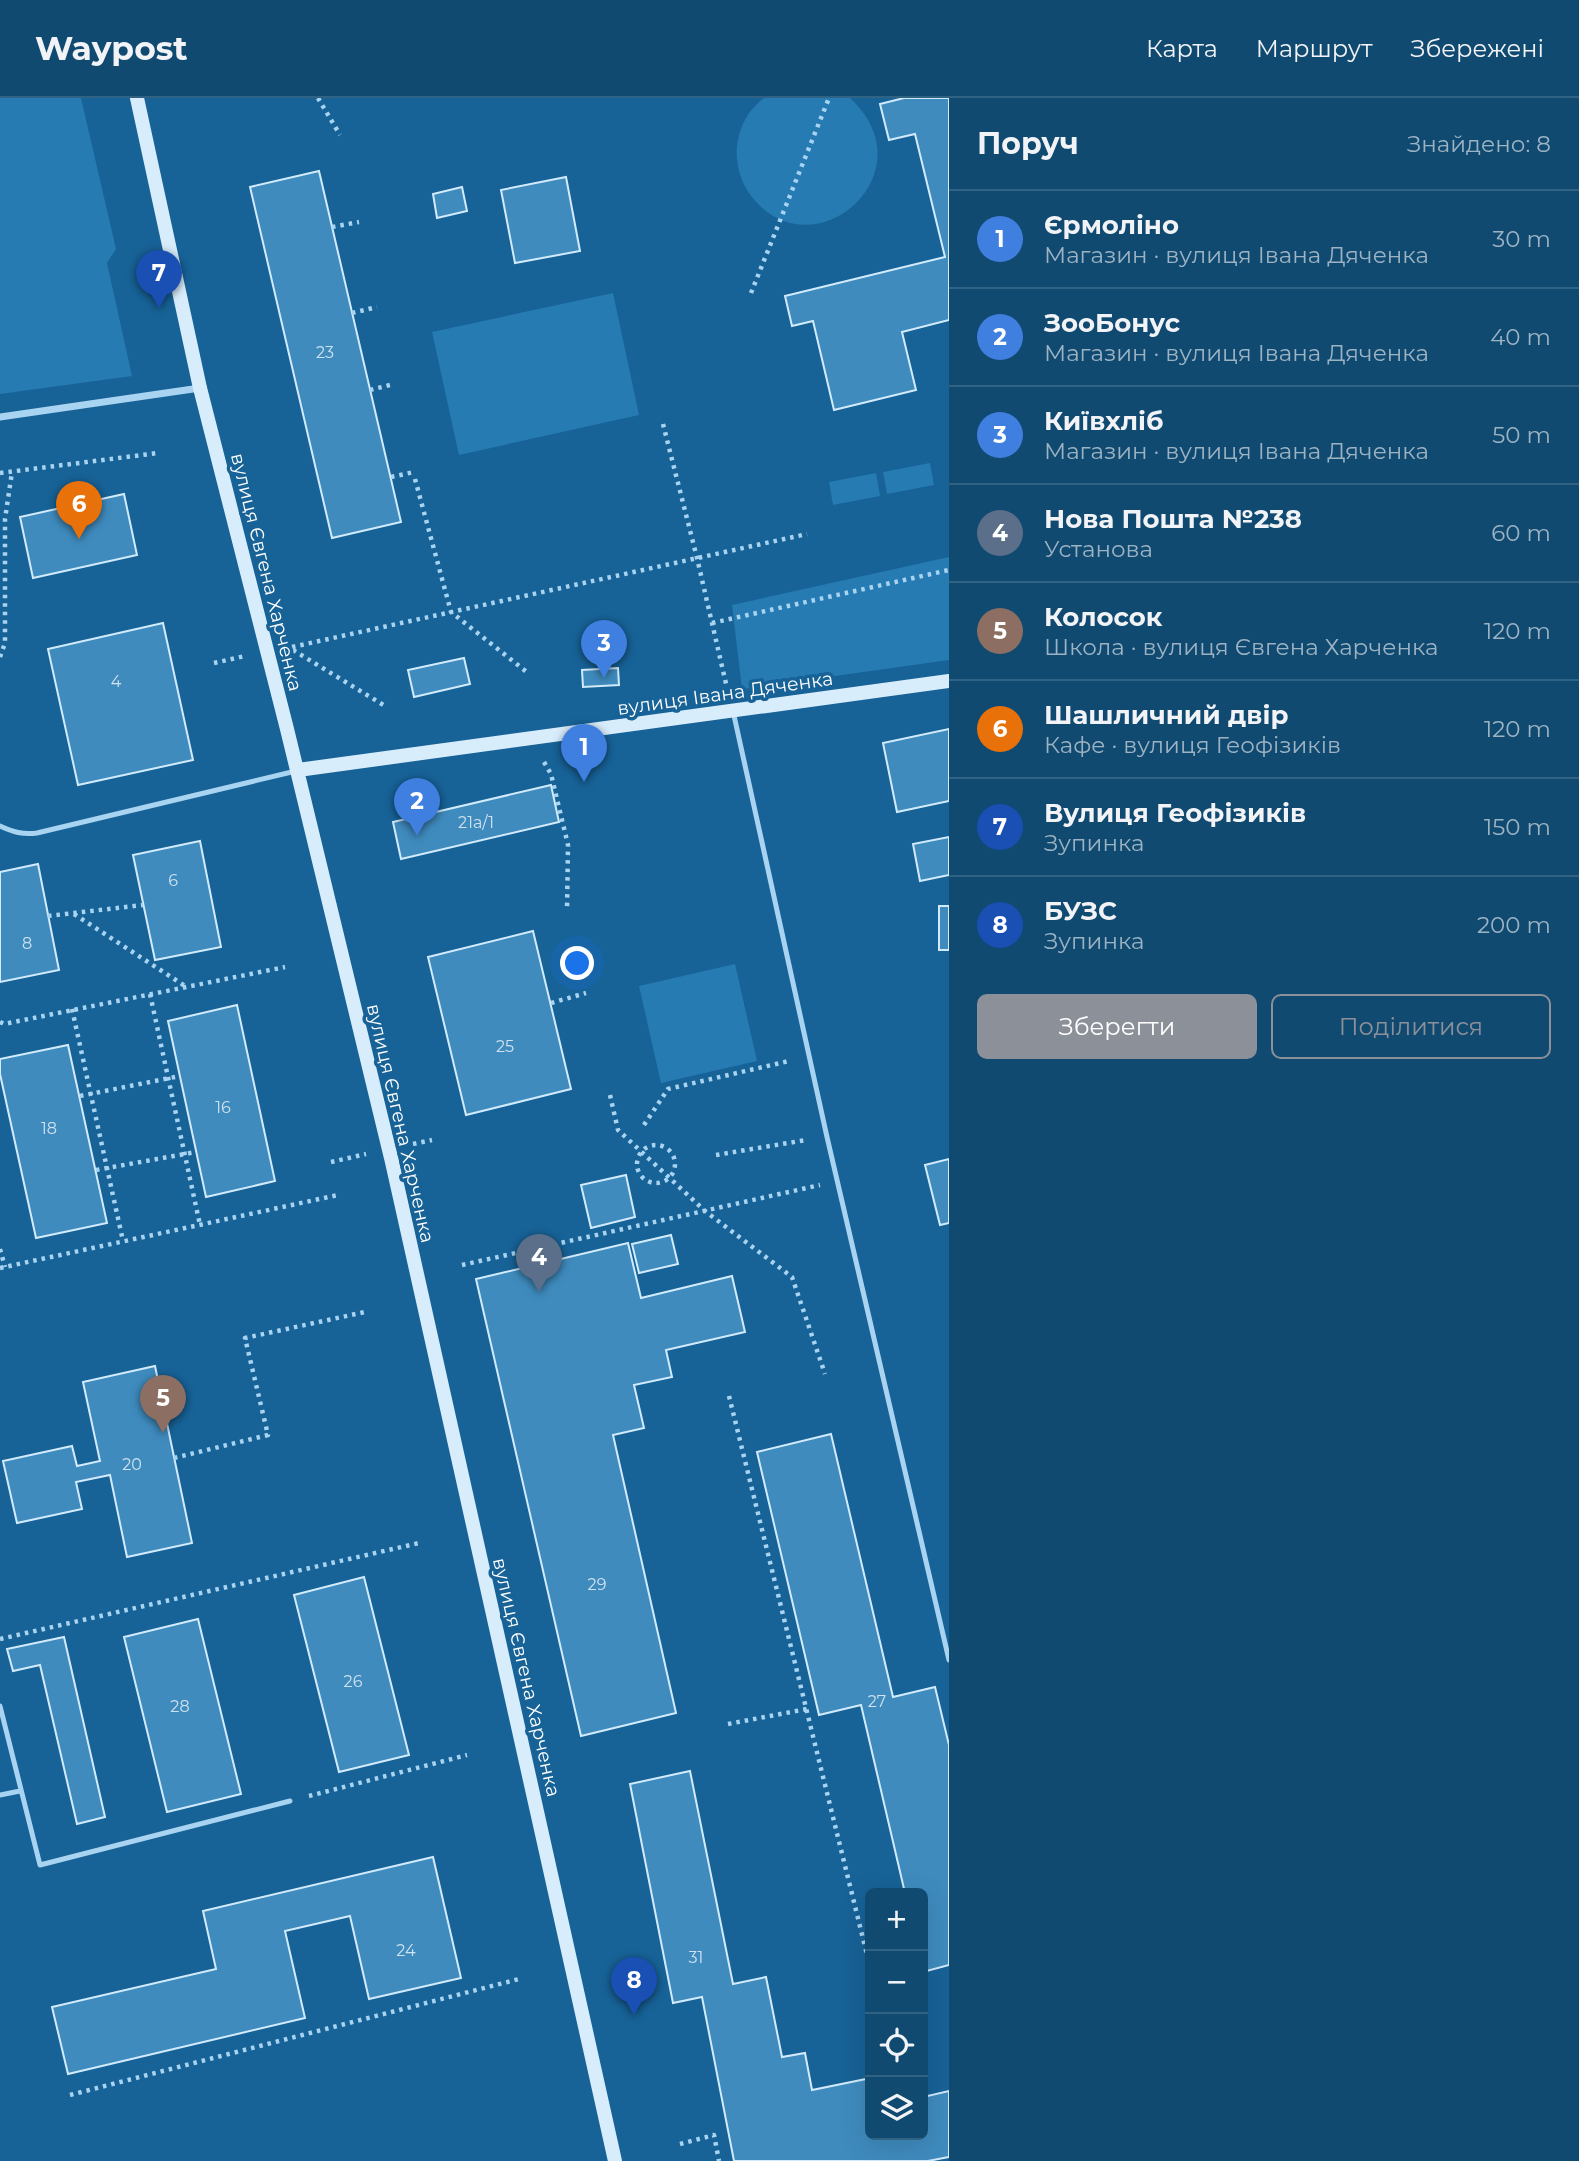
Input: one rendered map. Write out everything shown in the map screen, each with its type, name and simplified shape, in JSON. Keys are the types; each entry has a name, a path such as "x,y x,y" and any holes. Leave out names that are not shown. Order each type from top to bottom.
{"main road":[{"name":"вулиця Євгена Харченка","path":"137,98 200,388 298,770 394,1173 615,2161"},
{"name":"вулиця Івана Дяченка","path":"298,770 949,681"}],"street":[{"path":"0,417 200,388"}],"lane":[{"path":"733,711 827,1137 949,1660"},
{"path":"0,826 14,833 37,833 298,770"},
{"path":"0,1706 40,1866 290,1801"},
{"path":"0,1796 20,1791"}],"path":[{"path":"318,98 340,135"},
{"path":"751,293 828,98"},
{"path":"332,227 359,222"},
{"path":"352,313 377,307"},
{"path":"370,390 394,384"},
{"path":"663,424 733,711"},
{"path":"0,473 158,453"},
{"path":"0,657 5,643 5,519 12,472"},
{"path":"390,477 414,472"},
{"path":"415,479 451,612 528,673"},
{"path":"385,706 289,647 807,534"},
{"path":"712,623 949,570"},
{"path":"214,663 267,652"},
{"path":"530,739 551,774 568,845 567,911"},
{"path":"48,916 143,905"},
{"path":"74,914 186,987"},
{"path":"0,1022 4,1024 285,967"},
{"path":"551,1003 586,993"},
{"path":"150,995 200,1225"},
{"path":"72,1009 123,1241"},
{"path":"644,1125 668,1089 809,1056"},
{"path":"80,1096 180,1076"},
{"path":"610,1095 618,1130 705,1211 792,1277 825,1374"},
{"path":"716,1156 827,1137"},
{"path":"655,1145 667,1149 674,1160 673,1173 657,1183 645,1180 637,1165 641,1152 655,1145"},
{"path":"96,1170 196,1153"},
{"path":"462,1265 838,1181"},
{"path":"0,1250 2,1268 338,1195"},
{"path":"174,1458 268,1435 245,1338 365,1312"},
{"path":"729,1396 866,1951"},
{"path":"0,1639 419,1543"},
{"path":"728,1724 807,1709"},
{"path":"290,1801 467,1755"},
{"path":"70,2095 519,1979"},
{"path":"680,2144 714,2135 719,2161"}],"shaded area":[{"path":"0,98 81,98 116,249 107,263 132,376 0,394"},
{"path":"764,98 850,98 871,126 878,154 872,180 858,202 836,217 811,225 785,222 755,201 741,179 737,150 747,117"},
{"path":"613,293 639,415 459,455 432,332"},
{"path":"930,463 934,485 887,494 883,472"},
{"path":"876,473 880,496 833,505 829,482"},
{"path":"949,557 949,660 742,689 732,605"},
{"path":"735,964 757,1061 661,1083 639,986"}],"building":[{"path":"904,98 949,98 949,320 902,332 916,390 834,410 813,321 792,326 785,296 945,257 915,134 889,140 880,104"},
{"path":"319,171 401,522 332,538 250,187"},
{"path":"566,177 580,251 515,263 501,190"},
{"path":"462,187 467,211 437,218 433,194"},
{"path":"124,494 137,555 33,578 20,517"},
{"path":"163,623 193,760 78,785 48,649"},
{"path":"464,658 470,684 414,697 408,670"},
{"path":"618,668 619,685 583,687 582,670"},
{"path":"949,729 949,801 897,812 883,743"},
{"path":"551,785 559,822 401,859 393,822"},
{"path":"949,837 949,875 920,881 913,844"},
{"path":"200,841 221,947 155,960 133,855"},
{"path":"38,864 59,970 0,982 0,872"},
{"path":"939,906 949,906 949,950 939,950"},
{"path":"533,931 571,1089 466,1115 428,957"},
{"path":"237,1005 275,1181 206,1197 168,1021"},
{"path":"68,1045 107,1223 36,1238 0,1074 0,1059"},
{"path":"949,1159 949,1223 940,1225 925,1165"},
{"path":"626,1175 635,1217 591,1228 581,1185"},
{"path":"671,1235 678,1264 639,1273 632,1244"},
{"path":"628,1243 641,1298 732,1276 745,1332 666,1350 672,1377 634,1385 644,1428 613,1435 676,1713 581,1736 476,1279"},
{"path":"155,1366 192,1543 127,1557 110,1475 76,1482 82,1509 17,1523 3,1461 72,1446 77,1466 100,1461 83,1382"},
{"path":"831,1434 893,1697 935,1687 949,1745 949,1965 928,1971 928,1888 904,1888 861,1705 819,1715 757,1452"},
{"path":"364,1577 409,1755 339,1772 294,1595"},
{"path":"198,1619 241,1794 167,1812 124,1637"},
{"path":"64,1637 105,1817 77,1824 40,1665 13,1671 7,1649"},
{"path":"690,1771 733,1984 766,1977 782,2057 805,2053 812,2090 865,2079 865,2140 928,2140 928,2096 949,2091 949,2157 928,2161 734,2161 702,1997 673,2003 630,1784"},
{"path":"433,1857 461,1978 369,1999 350,1916 285,1931 305,2018 68,2074 52,2007 216,1969 203,1911"}],"place":[{"name":"Вулиця Геофізиків","path":"159,308"},
{"name":"Шашличний двір","path":"79,539"},
{"name":"Київхліб","path":"604,678"},
{"name":"Єрмоліно","path":"584,782"},
{"name":"ЗооБонус","path":"417,836"},
{"name":"Нова Пошта №238","path":"539,1292"},
{"name":"Колосок","path":"163,1433"},
{"name":"БУЗС","path":"634,2015"}]}
